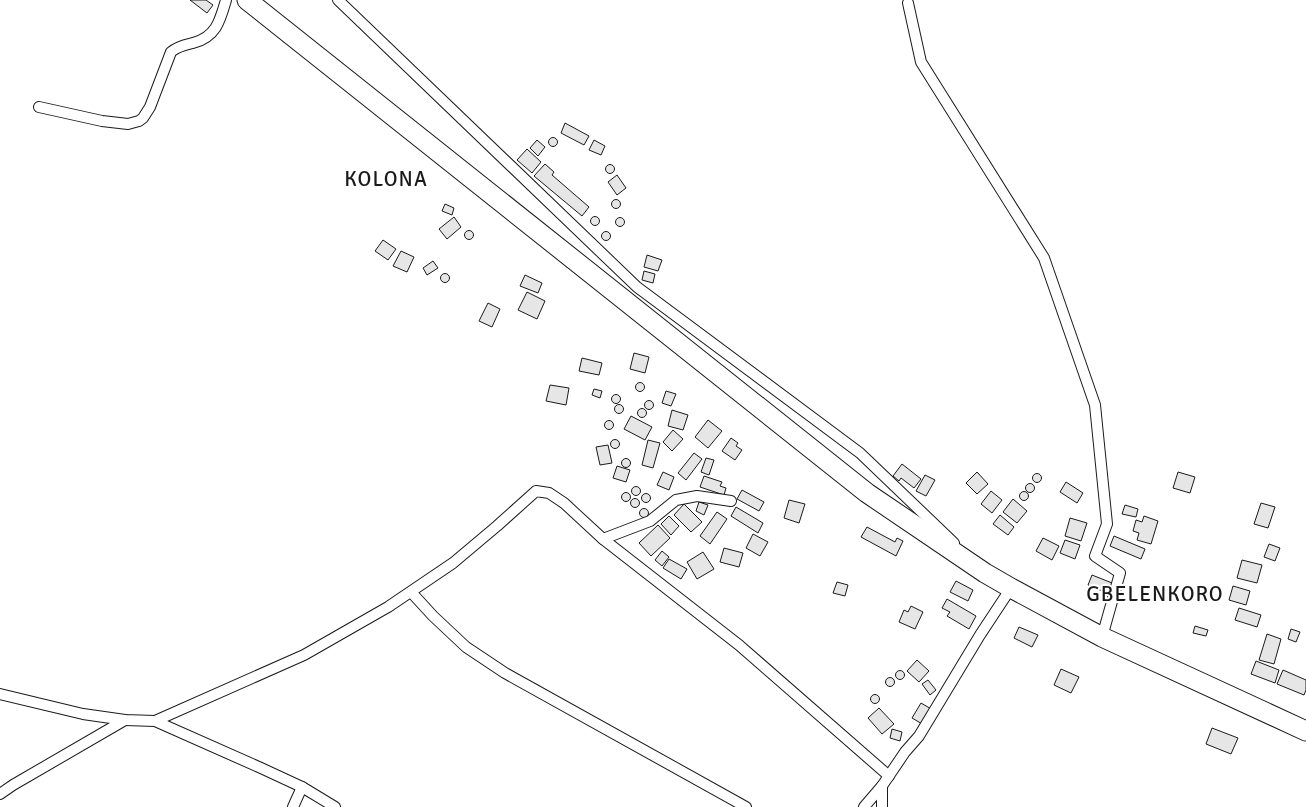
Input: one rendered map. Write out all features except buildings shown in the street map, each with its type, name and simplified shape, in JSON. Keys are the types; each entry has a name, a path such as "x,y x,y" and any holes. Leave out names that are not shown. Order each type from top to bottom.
{"highway":[{"path":"247,0 867,493 985,573 1011,588 1102,637 1306,731"}],"street":[{"path":"39,107 102,121 128,124 139,121 150,107 171,52 176,48 207,38 216,28 226,0"},
{"path":"338,0 637,286 860,453 985,573"},
{"path":"908,3 921,62 1044,258 1095,405 1107,524 1095,556 1120,573 1102,637"},
{"path":"155,722 304,655 388,607 453,563 536,491 550,493 564,503 602,539 738,645 888,776"},
{"path":"602,539 650,521 676,500 697,496 731,501"},
{"path":"864,807 919,736 980,635 1011,588"},
{"path":"411,592 466,647 505,673 746,807"},
{"path":"0,694 83,714 155,722 302,787 334,807"},
{"path":"0,794 125,720"},
{"path":"882,786 882,807"},
{"path":"292,807 302,787"}],"district":[{"name":"KOLONA","path":"386,179"},
{"name":"GBELENKORO","path":"1155,594"}]}
